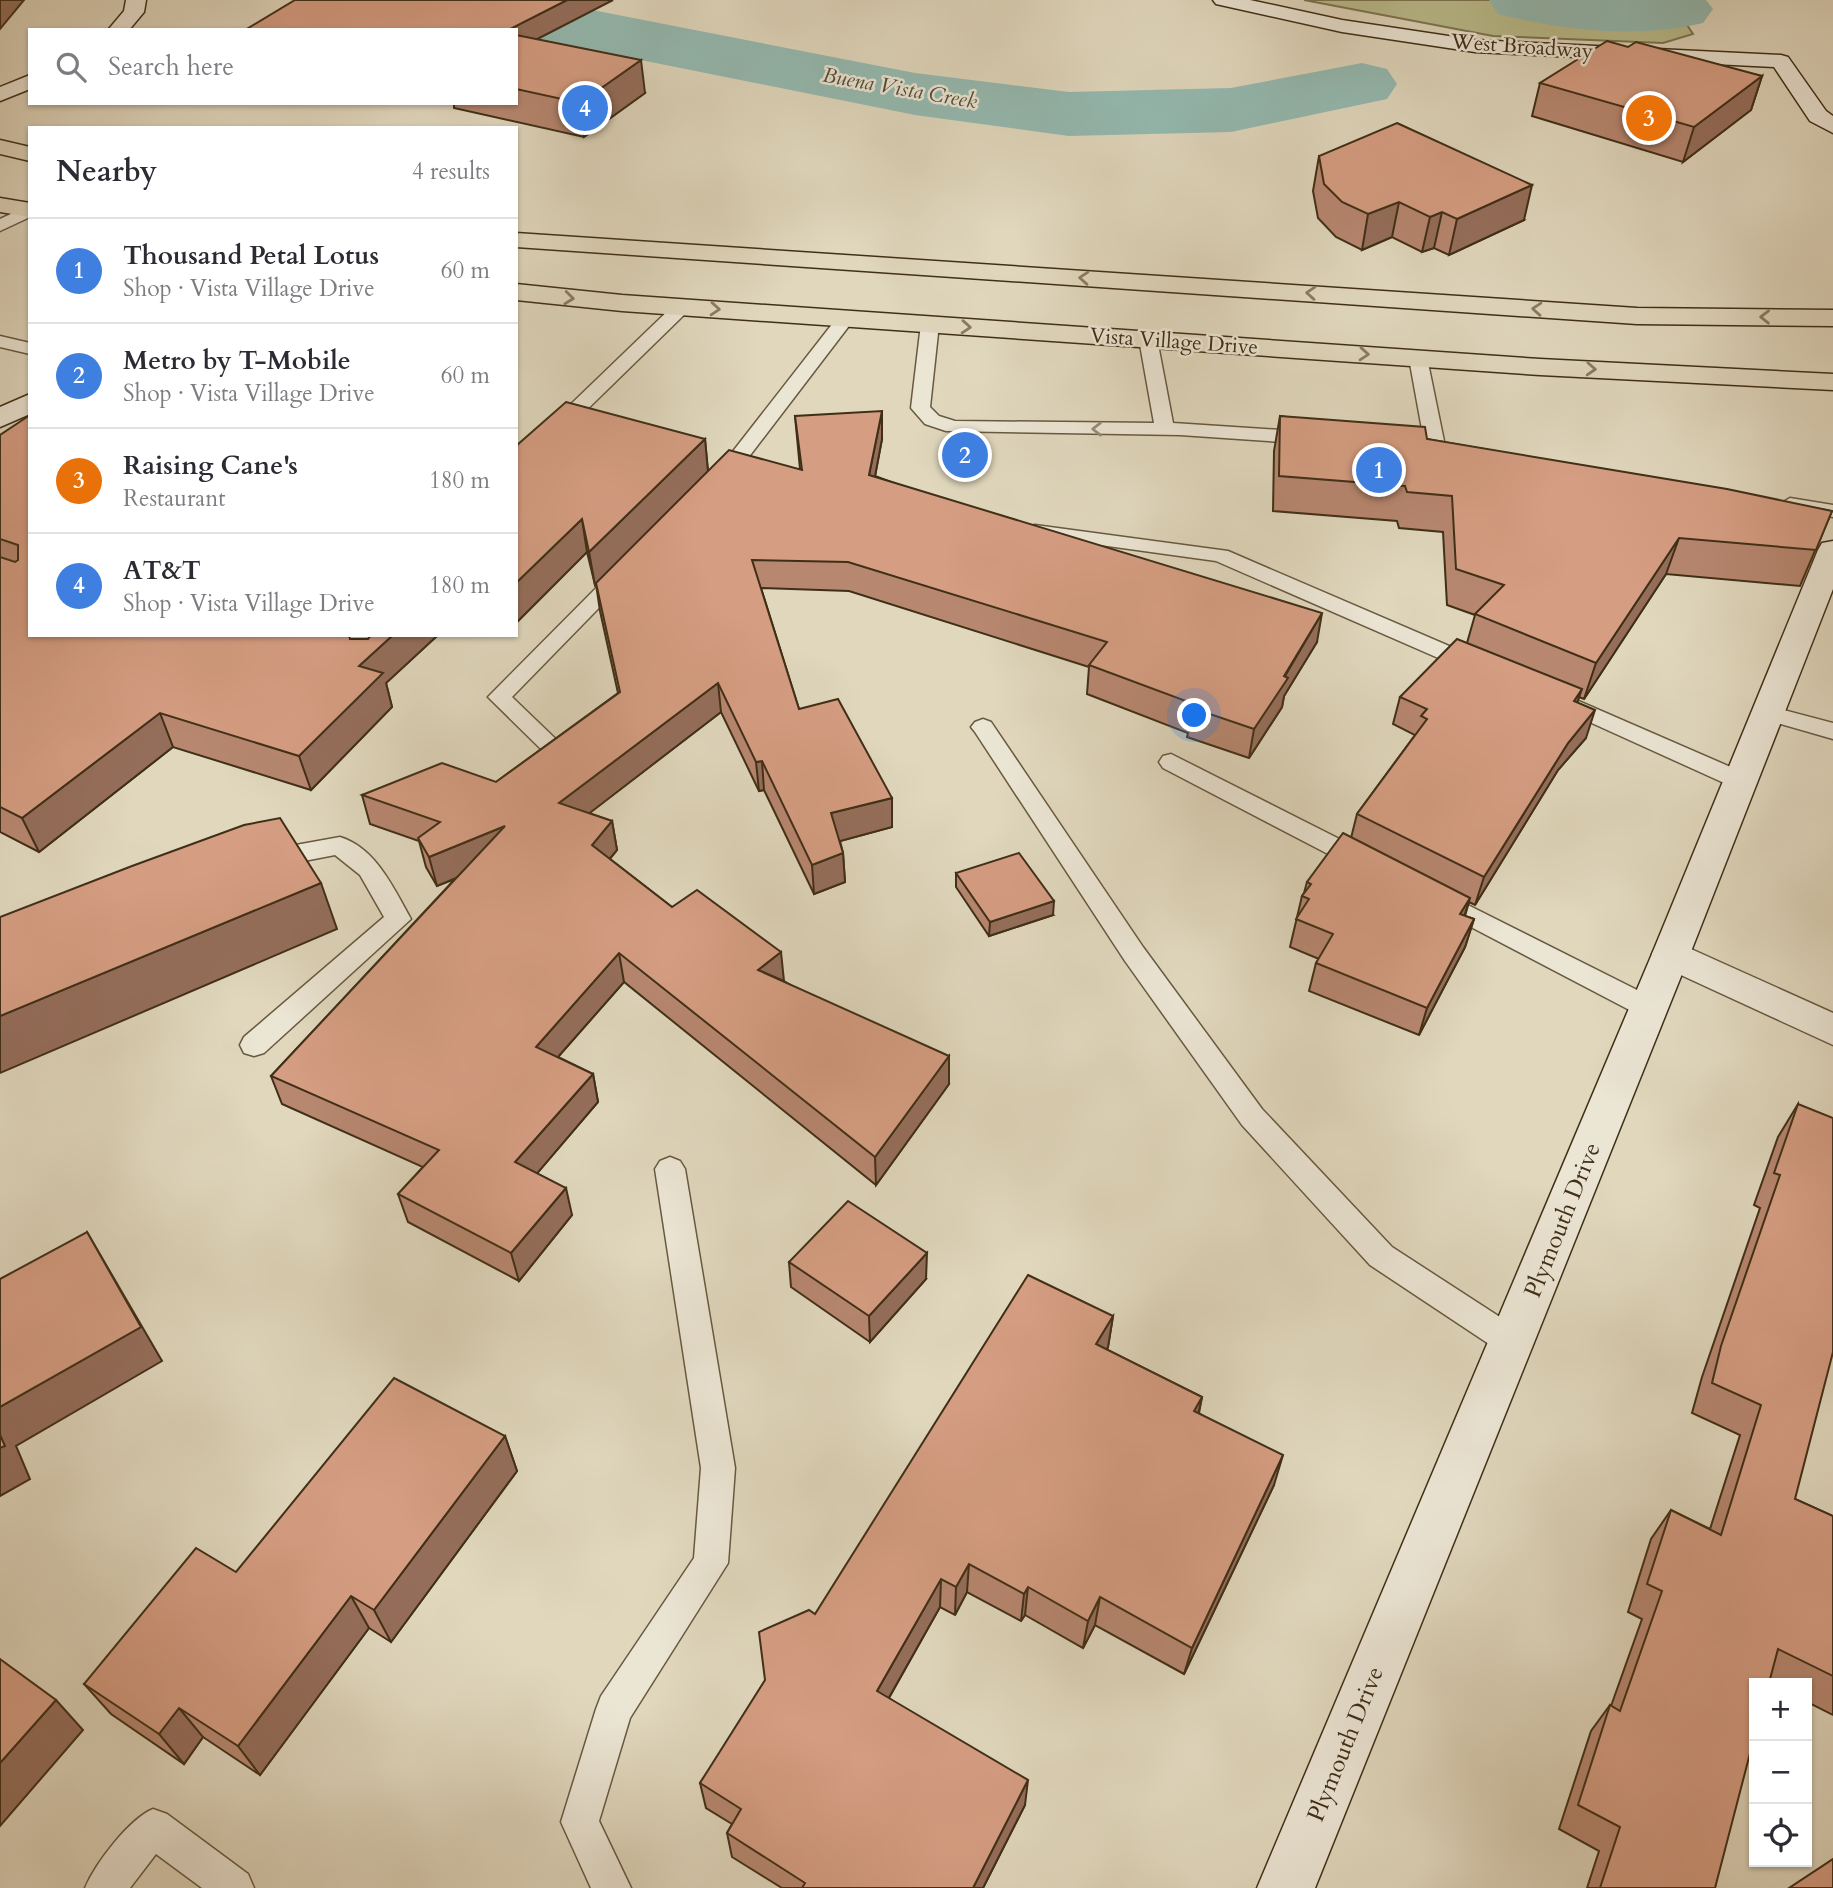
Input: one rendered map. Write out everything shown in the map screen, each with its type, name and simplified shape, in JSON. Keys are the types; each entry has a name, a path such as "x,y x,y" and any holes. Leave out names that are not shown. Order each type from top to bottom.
{"main road":[{"path":"0,147 28,154"},
{"path":"0,205 28,210"},
{"path":"518,240 1636,316 1833,318"},
{"name":"Vista Village Drive","path":"518,292 682,307 1418,358 1833,382"}],"street":[{"path":"120,28 134,12 136,0"},
{"name":"West Broadway","path":"1223,0 1342,26 1475,46 1781,61 1818,116 1833,127"},
{"path":"0,95 28,82"},
{"path":"0,419 28,403"},
{"name":"Plymouth Drive","path":"1286,1888 1649,1009 1833,550"},
{"path":"1671,954 1833,1030"}],"lane":[{"path":"0,226 28,211"},
{"path":"518,466 682,307"},
{"path":"702,493 741,454 846,318"},
{"path":"930,324 920,408 932,420 953,427 1165,429 1328,439"},
{"path":"1148,339 1165,429"},
{"path":"0,341 28,348"},
{"path":"1418,358 1435,446"},
{"path":"1408,444 1457,447"},
{"path":"1766,499 1833,511"},
{"path":"1020,530 1221,555 1493,673"},
{"path":"551,746 499,697 634,561"},
{"path":"1543,694 1741,781"},
{"path":"1768,713 1833,731"},
{"path":"983,727 1134,954 1252,1117 1381,1256 1512,1342"},
{"path":"1171,762 1391,876"},
{"path":"244,866 340,846 369,869 398,919 254,1045"},
{"path":"1416,888 1649,1009"},
{"path":"611,1888 580,1822 610,1722 614,1709 711,1563 718,1468 670,1169"},
{"path":"105,1888 153,1828 234,1888"}],"green space":[{"path":"1304,0 1670,0 1693,34 1663,43 1493,36"}],"building":[{"path":"295,0 567,0 512,28 248,28"},
{"path":"518,35 641,60 580,103 518,89"},
{"path":"1607,41 1628,47 1636,42 1762,76 1694,127 1540,83"},
{"path":"1397,123 1532,185 1457,219 1442,212 1430,217 1399,202 1368,214 1342,202 1324,184 1319,156"},
{"path":"566,402 705,439 589,552 582,519 518,581 518,444"},
{"path":"882,411 869,475 1322,613 1284,676 1288,678 1254,729 1192,708 1194,704 1089,665 1107,642 848,562 752,560 799,709 838,699 892,798 831,813 843,853 812,865 762,761 756,762 718,683 559,803 612,821 592,845 672,907 697,890 781,952 758,970 949,1056 875,1157 619,953 536,1047 593,1074 515,1162 566,1188 511,1253 398,1194 439,1150 271,1076 505,826 429,857 418,838 440,822 362,795 442,763 496,782 620,692 596,583 729,450 802,470 795,416"},
{"path":"28,416 28,637 391,637 359,666 383,673 299,756 160,713 22,818 0,807 0,557 15,562 18,560 18,545 0,539 0,435"},
{"path":"1280,416 1425,427 1427,439 1727,489 1832,511 1816,550 1679,538 1596,663 1475,614 1504,585 1456,569 1452,496 1407,492 1405,486 1279,476"},
{"path":"1457,639 1582,689 1574,701 1595,710 1568,743 1484,877 1357,814 1427,719 1421,716 1427,709 1400,697"},
{"path":"280,818 321,883 0,1016 0,917 244,825"},
{"path":"1343,833 1470,898 1460,914 1474,919 1427,1008 1316,963 1333,934 1296,919 1309,899 1302,896 1311,884 1307,882"},
{"path":"1019,853 1054,901 990,922 956,873"},
{"path":"1798,1104 1833,1118 1833,1352 1795,1499 1833,1516 1833,1676 1778,1649 1770,1678 1749,1678 1749,1757 1715,1888 1600,1888 1620,1827 1578,1805 1610,1705 1620,1711 1662,1591 1647,1584 1671,1510 1721,1535 1761,1405 1712,1383 1721,1346 1780,1175 1774,1173"},
{"path":"848,1201 927,1253 869,1316 789,1262"},
{"path":"87,1232 141,1327 0,1407 0,1279"},
{"path":"1028,1275 1113,1316 1096,1344 1202,1397 1194,1411 1283,1455 1192,1648 1100,1597 1088,1621 1028,1587 1024,1594 969,1564 956,1587 941,1579 877,1691 1028,1780 973,1888 802,1888 805,1883 727,1833 741,1809 700,1783 765,1680 759,1632 809,1610 815,1614"},
{"path":"394,1378 505,1436 374,1610 351,1596 238,1746 179,1708 159,1734 84,1684 196,1548 236,1572"},
{"path":"0,1435 5,1446 0,1448"},
{"path":"0,1659 56,1700 0,1763"},
{"path":"1833,1859 1833,1888 1789,1888"}],"waterway":[{"name":"Buena Vista Creek","path":"441,0 915,94 1069,114 1231,110 1362,84"},
{"path":"1521,0 1576,10 1680,9"}],"place":[{"name":"AT&T","path":"585,108"},
{"name":"Raising Cane's","path":"1649,118"},
{"name":"Metro by T-Mobile","path":"965,455"},
{"name":"Thousand Petal Lotus","path":"1379,470"}]}
